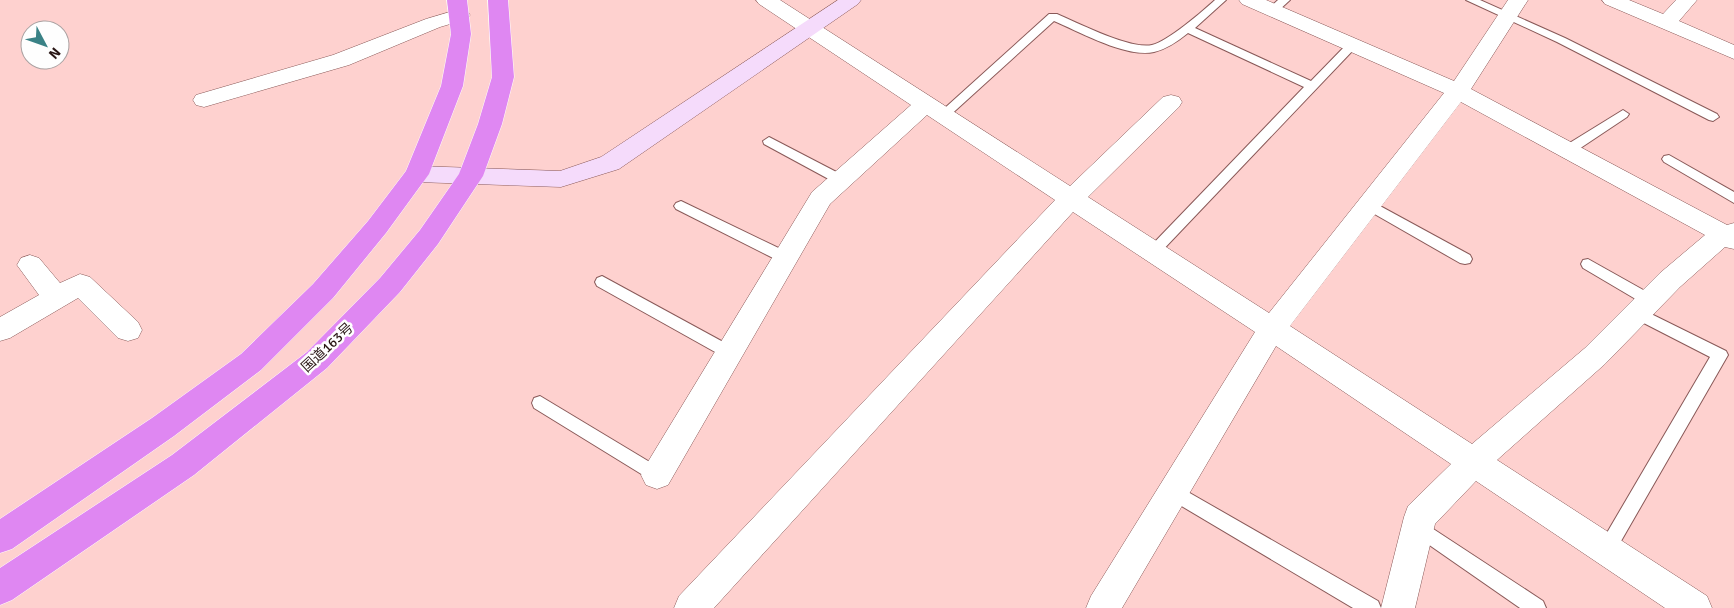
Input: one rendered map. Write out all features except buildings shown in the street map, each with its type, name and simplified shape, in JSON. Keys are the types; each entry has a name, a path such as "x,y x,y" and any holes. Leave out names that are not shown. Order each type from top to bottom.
{"highway":[{"name":"国道163号","path":"0,588 183,465 317,360 390,285 429,237 471,176 490,124 503,77 498,0"},
{"path":"0,538 163,427 251,362 323,291 417,174 452,86 461,34 458,7"}],"street":[{"path":"766,0 1153,251 1695,608"},
{"path":"417,174 561,179 610,163 851,0"},
{"path":"1249,0 1279,5 1352,45 1458,91 1730,236 1670,280 1595,356 1474,462 1420,517 1398,608"},
{"path":"1612,0 1734,53"},
{"path":"1666,24 1687,0"},
{"path":"204,100 341,60 432,23 458,7"},
{"path":"1103,608 1272,329 1458,91 1514,8"},
{"path":"691,608 1072,198 1171,102"},
{"path":"657,475 821,198 841,180 934,110"},
{"path":"30,266 57,298"},
{"path":"0,330 80,284 128,330"}],"lane":[{"path":"934,110 1053,16 1123,45 1151,49 1167,44 1221,0"},
{"path":"1471,0 1514,8 1712,117"},
{"path":"1186,28 1312,86"},
{"path":"1153,251 1352,45"},
{"path":"1568,150 1623,114"},
{"path":"769,141 841,180"},
{"path":"1669,159 1734,198"},
{"path":"1369,205 1465,259"},
{"path":"682,206 786,258"},
{"path":"1588,264 1643,307 1720,355 1607,549"},
{"path":"602,282 730,353"},
{"path":"540,403 657,475"},
{"path":"1174,492 1371,608"},
{"path":"1418,527 1536,608"}]}
